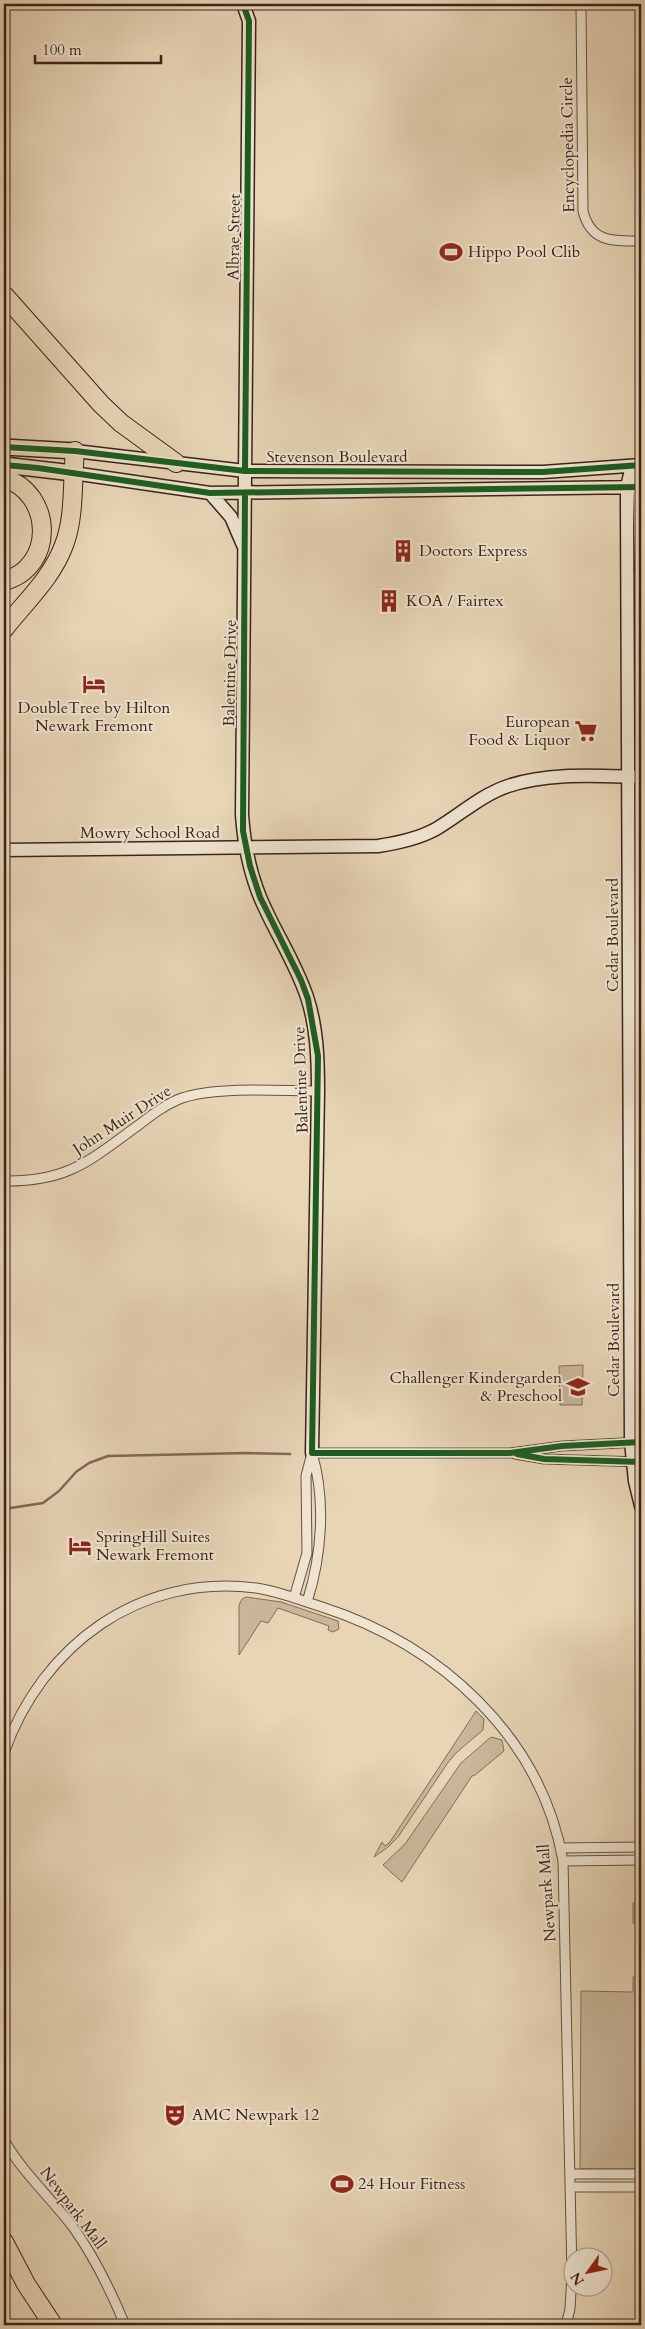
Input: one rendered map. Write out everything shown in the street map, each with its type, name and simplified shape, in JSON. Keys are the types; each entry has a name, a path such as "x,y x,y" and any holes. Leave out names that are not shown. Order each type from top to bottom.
{"highway":[{"path":"4,295 101,404 121,423 176,463"},
{"path":"4,629 45,579 64,545 69,529 76,450"},
{"path":"4,478 24,490 36,503 42,522 42,542 35,559 22,572 4,581"},
{"path":"4,2242 26,2284 53,2325"}],"main road":[{"name":"Albrae Street","path":"243,4 249,21 245,471"},
{"name":"Stevenson Boulevard","path":"4,447 76,450 245,471 543,472 637,466"},
{"name":"Stevenson Boulevard","path":"4,465 210,493 636,487"},
{"name":"Cedar Boulevard","path":"637,466 635,777 636,1442 641,1506"},
{"name":"Balentine Drive","path":"245,471 242,798 246,848 260,897 301,980 308,999 316,1038 318,1091 312,1453"},
{"name":"Cedar Boulevard","path":"636,487 641,536 641,567"},
{"path":"210,493 231,517 245,550"},
{"name":"Mowry School Road","path":"4,850 361,847 392,844 434,830 481,798 508,786 553,777 635,777"}],"street":[{"name":"Encyclopedia Circle","path":"581,4 582,211 585,220 592,230 602,238 614,241 641,241"},
{"name":"John Muir Drive","path":"4,1181 37,1180 73,1170 164,1107 182,1098 222,1092 318,1091"},
{"path":"635,1159 641,1169"},
{"path":"312,1453 510,1453 562,1446 636,1442"},
{"name":"Balentine Drive","path":"294,1598 306,1553 306,1476 312,1453"},
{"name":"Balentine Drive","path":"307,1602 320,1554 319,1476 312,1453"},
{"path":"510,1453 544,1459 637,1462"},
{"name":"Newpark Mall","path":"4,1752 26,1705 50,1671 79,1640 114,1615 150,1599 170,1593 204,1588 257,1588 352,1617 391,1636 442,1669 478,1700 510,1736 533,1772 550,1810 563,1861 572,2286 566,2325"},
{"path":"561,1848 641,1847"},
{"path":"563,1861 641,1860"},
{"name":"Newpark Mall","path":"4,2140 19,2163 84,2243 106,2281 125,2325"},
{"path":"570,2174 641,2174"},
{"path":"570,2187 641,2187"}],"shaded area":[{"path":"583,1365 582,1405 560,1405 559,1366"},
{"path":"246,1597 281,1602 338,1621 339,1629 333,1632 328,1630 329,1626 278,1608 268,1623 261,1621 239,1655 239,1605 242,1599"},
{"path":"476,1711 484,1719 483,1730 456,1753 398,1837 374,1857 382,1842 385,1846 390,1842"},
{"path":"491,1737 502,1740 504,1751 472,1776 402,1882 383,1865 405,1844 461,1763"},
{"path":"633,1903 641,1903 641,1923 633,1923"},
{"path":"633,1977 641,1977 641,2169 580,2169 581,1991 633,1992"}],"waterway":[{"path":"4,1509 43,1503 59,1491 76,1472 89,1463 108,1456 290,1454"}],"cycle path":[{"path":"243,4 249,21 245,471"},
{"path":"4,447 75,451 245,471 543,472 641,465"},
{"path":"4,465 38,468 210,493 641,487"},
{"path":"245,493 243,831 250,866 260,897 301,980 308,999 318,1056 312,1453 510,1453 562,1446 641,1442"},
{"path":"517,1454 544,1459 641,1462"}],"place":[{"name":"Hippo Pool Clib","path":"451,252"},
{"name":"Doctors Express","path":"403,551"},
{"name":"KOA / Fairtex","path":"389,601"},
{"name":"DoubleTree by Hilton Newark Fremont","path":"94,684"},
{"name":"European Food & Liquor","path":"586,731"},
{"name":"Challenger Kindergarden & Preschool","path":"578,1387"},
{"name":"SpringHill Suites Newark Fremont","path":"80,1546"},
{"name":"AMC Newpark 12","path":"175,2115"},
{"name":"24 Hour Fitness","path":"342,2184"}]}
